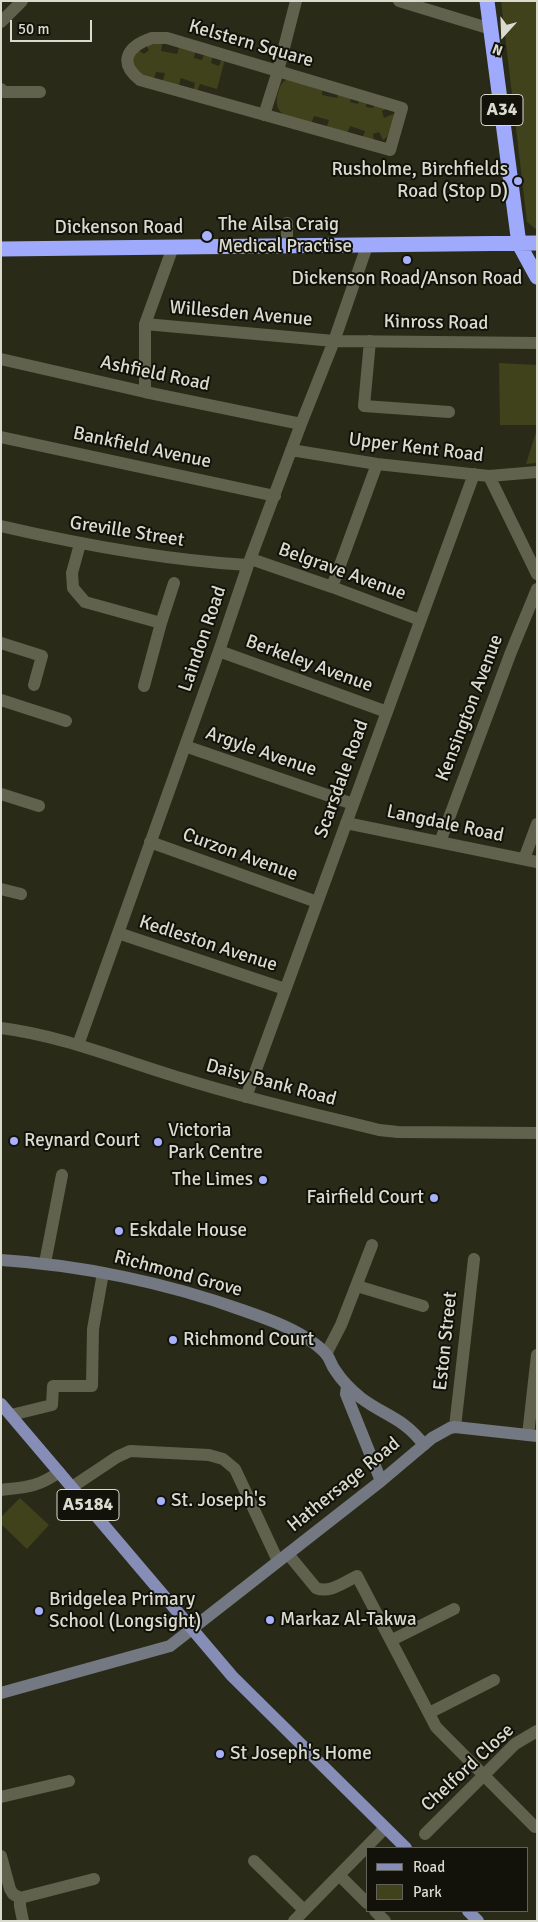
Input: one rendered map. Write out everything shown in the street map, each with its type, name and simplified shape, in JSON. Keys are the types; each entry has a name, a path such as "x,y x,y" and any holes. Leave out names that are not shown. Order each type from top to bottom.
{"highway":[{"name":"A34","path":"487,1 519,244 537,278"},
{"name":"Dickenson Road","path":"1,249 537,244"}],"main road":[{"name":"A5184","path":"4,1408 232,1676 405,1847"}],"street":[{"path":"1,22 22,1"},
{"path":"264,115 278,71 296,1"},
{"path":"399,1 491,29"},
{"name":"Kelstern Square","path":"152,38 167,38 402,108 390,150 297,129 264,115 140,80 131,73 128,61 130,50 138,42 152,38"},
{"path":"1,89 4,92 40,92"},
{"path":"287,223 287,247"},
{"name":"Laindon Road","path":"78,1044 249,562 334,341 366,246"},
{"path":"145,392 145,324 173,247"},
{"name":"Willesden Avenue","path":"145,324 334,341"},
{"name":"Kinross Road","path":"334,341 537,344"},
{"path":"370,341 364,406 449,412"},
{"name":"Ashfield Road","path":"1,358 145,392 301,424"},
{"name":"Bankfield Avenue","path":"1,437 275,496"},
{"name":"Upper Kent Road","path":"291,450 377,464 489,476 537,472"},
{"path":"332,586 377,464"},
{"name":"Scarsdale Road","path":"246,1097 474,474"},
{"path":"489,476 537,574"},
{"name":"Greville Street","path":"1,526 80,544 195,562 249,562"},
{"path":"80,544 72,573 73,588 85,602 161,623"},
{"name":"Belgrave Avenue","path":"249,562 332,586 420,620"},
{"path":"144,686 174,583"},
{"name":"Kensington Avenue","path":"440,842 511,652 537,589"},
{"path":"1,642 44,651 34,685"},
{"name":"Berkeley Avenue","path":"219,651 387,712"},
{"path":"1,700 66,721"},
{"name":"Argyle Avenue","path":"185,746 353,804"},
{"path":"1,794 39,806"},
{"name":"Langdale Road","path":"346,823 530,861"},
{"path":"530,861 537,824"},
{"name":"Curzon Avenue","path":"150,842 317,902"},
{"path":"1,888 21,894"},
{"name":"Kedleston Avenue","path":"118,934 285,989"},
{"name":"Daisy Bank Road","path":"1,1028 31,1032 78,1044 246,1097 379,1130 398,1132 537,1133"},
{"path":"45,1262 62,1175"},
{"path":"326,1354 341,1325 372,1245"},
{"name":"Richmond Grove","path":"1,1260 45,1262 186,1292 224,1304 292,1330 326,1354 347,1386 363,1399 414,1431 424,1445"},
{"name":"Eston Street","path":"455,1426 474,1260"},
{"path":"4,1408 52,1405 54,1386 92,1386 94,1329 103,1274"},
{"path":"357,1286 423,1306"},
{"path":"455,1426 532,1436 537,1356"},
{"name":"Richmond Grove","path":"347,1386 346,1394 381,1481"},
{"name":"Hathersage Road","path":"1,1693 164,1648 193,1628 381,1481 424,1445 440,1433 455,1426"},
{"path":"72,1487 117,1457 130,1451 209,1455 223,1460 235,1469 283,1557 316,1588 322,1591 357,1576 436,1727 535,1827"},
{"path":"1,1490 38,1485 59,1472"},
{"path":"392,1640 454,1609"},
{"path":"429,1713 494,1680"},
{"name":"Chelford Close","path":"425,1834 515,1744 537,1731"},
{"path":"1,1797 69,1781"},
{"path":"366,1847 385,1828"},
{"path":"294,1921 366,1847"},
{"path":"1,1856 4,1876 13,1894 20,1898 94,1879"},
{"path":"254,1860 304,1910"},
{"path":"339,1875 366,1902"},
{"path":"20,1898 23,1921"},
{"path":"376,1912 385,1921"}],"green space":[{"path":"501,1 537,1 537,230 527,222"},
{"path":"163,41 161,51 177,54 180,45 196,49 194,58 202,60 205,52 213,55 211,63 219,66 222,58 225,59 217,89 200,84 197,92 193,92 195,83 181,78 178,88 162,83 165,73 156,72 153,81 135,71 132,60 137,49 144,54 149,50 145,44"},
{"path":"287,79 323,86 322,95 337,98 339,91 353,94 350,102 358,104 360,96 368,99 366,107 373,108 376,101 389,107 382,111 384,118 393,114 394,118 387,137 383,140 379,132 373,134 374,142 362,140 365,131 350,126 346,136 326,129 329,120 314,116 311,124 285,116 278,107 277,101 280,87"},
{"path":"499,363 537,365 537,425 500,425"},
{"path":"537,429 537,463 526,464"},
{"path":"20,1498 49,1525 27,1549 1,1524 1,1517"}],"place":[{"name":"Rusholme, Birchfields Road (Stop D)","path":"518,181"},
{"name":"The Ailsa Craig Medical Practise","path":"207,236"},
{"name":"Dickenson Road/Anson Road","path":"407,260"},
{"name":"Reynard Court","path":"14,1141"},
{"name":"Victoria Park Centre","path":"158,1142"},
{"name":"The Limes","path":"263,1180"},
{"name":"Fairfield Court","path":"434,1198"},
{"name":"Eskdale House","path":"119,1231"},
{"name":"Richmond Court","path":"173,1340"},
{"name":"St. Joseph's","path":"161,1501"},
{"name":"Bridgelea Primary School (Longsight)","path":"39,1611"},
{"name":"Markaz Al-Takwa","path":"270,1620"},
{"name":"St Joseph's Home","path":"220,1754"}]}
